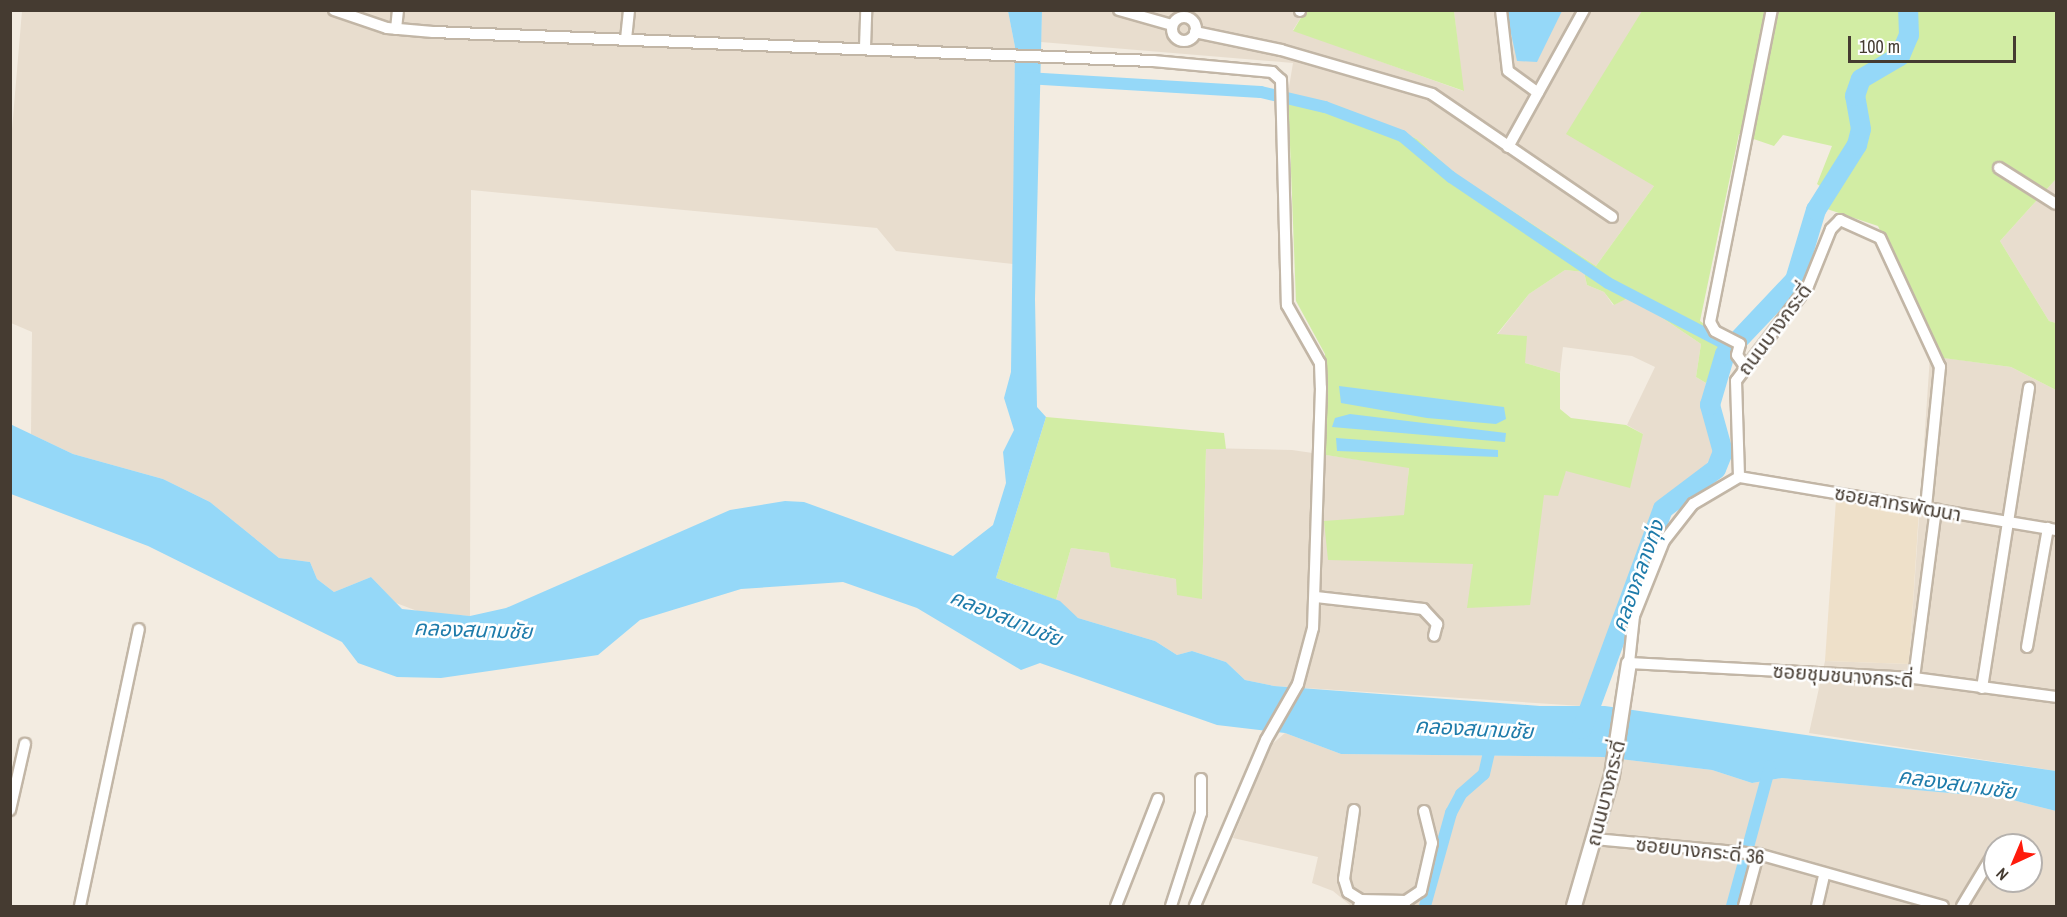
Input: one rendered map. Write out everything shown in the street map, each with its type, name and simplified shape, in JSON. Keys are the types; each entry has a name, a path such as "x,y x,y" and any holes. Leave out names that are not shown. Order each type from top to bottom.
{"street":[{"path":"334,10 396,29 1002,53 1272,72 1283,86 1287,305 1320,363 1316,597 1298,684 1266,740 1195,906"},
{"path":"396,29 398,10"},
{"path":"626,39 630,10"},
{"path":"865,47 866,10"},
{"path":"1119,10 1172,26 1180,41 1196,32 1281,50 1432,94 1467,113 1508,147 1612,217"},
{"path":"1501,10 1508,72 1538,93"},
{"path":"1508,147 1584,10"},
{"path":"1744,365 1737,355 1735,342 1710,322 1772,10"},
{"path":"1172,26 1190,14 1196,32"},
{"path":"1999,168 2056,204"},
{"name":"ถนนบางกระดี่","path":"1574,906 1612,775 1625,702 1634,615 1664,541 1693,504 1739,477 1733,399 1744,365 1811,280 1835,222 1848,220 1872,231 1940,367 1931,508"},
{"path":"1982,688 2006,523 2029,388"},
{"name":"ซอยสาทรพัฒนา","path":"1739,477 2052,529"},
{"path":"1914,678 1931,508"},
{"path":"2027,647 2052,529"},
{"path":"1316,597 1423,609 1437,624 1434,636"},
{"path":"80,906 139,629"},
{"name":"ซอยชุมชนางกระดี่","path":"1629,663 1914,678 2056,697"},
{"path":"10,810 25,744"},
{"path":"1171,906 1201,813 1201,778"},
{"path":"1116,906 1158,799"},
{"path":"1354,810 1344,879 1348,892 1360,903 1406,901 1420,891 1432,843 1424,811"},
{"name":"ซอยบางกระดี่ 36","path":"1594,839 1756,854 1824,875 1944,906"},
{"path":"1744,906 1756,854"},
{"path":"1962,906 1983,871"},
{"path":"1817,906 1824,875"}],"shaded area":[{"path":"22,11 1008,11 1015,47 1013,264 896,251 877,228 471,190 470,616 420,612 396,603 371,577 334,592 317,579 310,562 279,558 210,502 163,479 73,454 31,434 32,332 11,323 10,153"},
{"path":"1042,11 1305,11 1293,30 1463,91 1454,11 1642,11 1654,186 1596,266 1453,172 1417,139 1339,106 1288,93 1293,63 1041,42"},
{"path":"2056,179 2056,323 2049,321 2000,241"},
{"path":"1565,270 1584,272 1587,285 1604,292 1613,305 1628,298 1642,304 1701,344 1696,377 1706,383 1704,397 1716,449 1702,471 1660,500 1582,706 1274,686 1245,680 1226,662 1192,651 1177,655 1155,641 1078,618 1056,600 1071,548 1110,553 1112,567 1176,579 1202,599 1206,448 1292,450 1409,467 1405,515 1329,560 1544,495 1566,471 1643,434 1627,425 1655,367 1632,356 1563,347 1560,373 1525,363 1497,335 1529,294"},
{"path":"1930,356 2011,367 2056,390 2056,771 1809,733 1825,661 1909,664"},
{"path":"1836,500 1919,510 1909,664 1825,661"},
{"path":"1285,733 1341,754 1603,757 1712,770 1752,783 1782,778 2005,798 2056,811 2056,906 1351,906 1333,891 1312,883 1318,857 1233,838 1270,746"}],"green space":[{"path":"1305,11 1454,11 1464,91 1293,31"},
{"path":"1642,11 2056,11 2056,179 2000,241 2049,321 2056,323 2056,390 2011,367 1943,358 1878,226 1827,209 1830,193 1817,184 1832,146 1783,135 1774,146 1739,134 1700,321 1729,341 1706,383 1696,377 1701,344 1642,304 1628,298 1614,305 1604,292 1587,285 1584,272 1565,270 1529,294 1497,334 1527,336 1525,363 1560,373 1560,409 1571,418 1626,425 1643,434 1630,488 1566,471 1558,496 1544,495 1530,605 1467,608 1473,564 1328,560 1324,521 1404,515 1409,468 1326,455 1325,354 1296,301 1288,93 1339,106 1417,139 1453,172 1596,266 1654,186 1566,134"},
{"path":"1046,417 1224,433 1226,449 1206,449 1202,599 1177,595 1176,579 1111,567 1109,553 1071,548 1056,600 996,578"}],"water":[{"name":"คลองสนามชัย","path":"1008,11 1042,11 1035,299 1037,407 1046,417 996,578 1060,601 1078,618 1155,641 1177,655 1192,651 1226,662 1245,680 1274,686 1540,706 1605,706 2056,771 2056,811 2005,798 1782,778 1752,783 1712,770 1603,757 1341,754 1285,733 1217,725 1040,663 1021,670 917,608 843,582 741,589 640,620 598,655 441,678 397,677 358,663 342,642 148,546 11,494 10,424 73,454 163,479 210,502 279,558 310,562 317,579 334,592 371,577 402,609 470,616 506,608 730,510 785,501 804,502 953,556 993,525 1006,483 1003,452 1014,430 1004,398 1011,372 1015,47"},
{"path":"1506,11 1562,11 1537,62 1517,61"},
{"path":"1339,386 1504,407 1506,419 1496,424 1427,418 1341,403"},
{"path":"1350,414 1506,433 1505,442 1332,427 1335,418"},
{"path":"1336,438 1498,450 1498,457 1337,451"}],"waterway":[{"name":"คลองกลางทุ่ง","path":"1582,729 1663,509 1716,469 1723,452 1710,405 1725,354 1795,280 1816,210 1857,145 1861,129 1855,96 1861,79 1900,56 1909,35 1908,10"},
{"path":"1026,78 1261,92 1325,107 1402,136 1451,177 1608,283 1731,347"},
{"name":"คลองสนามชัย","path":"1425,906 1451,813 1461,794 1484,774 1492,740"},
{"path":"1732,906 1770,766"}]}
